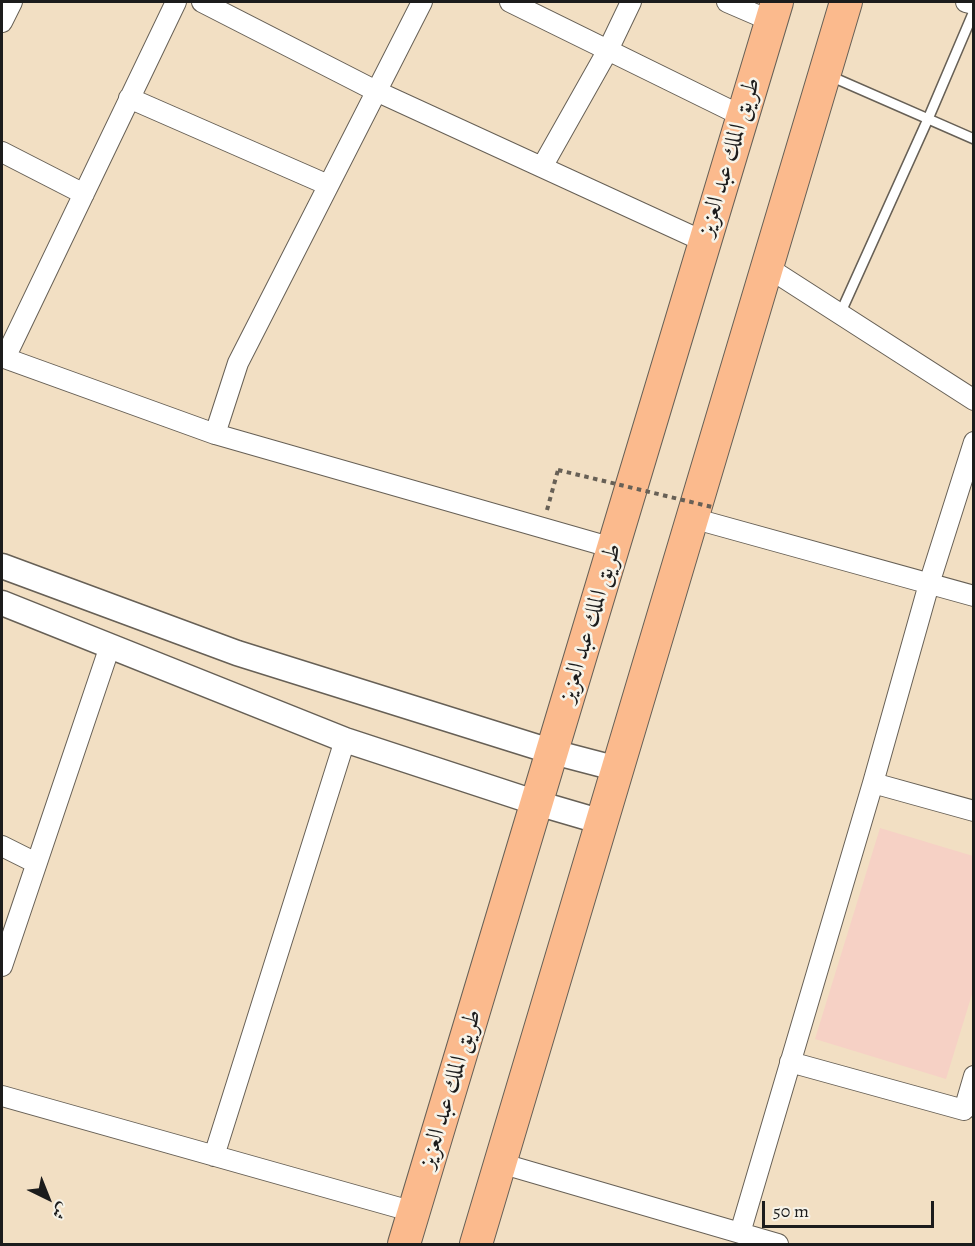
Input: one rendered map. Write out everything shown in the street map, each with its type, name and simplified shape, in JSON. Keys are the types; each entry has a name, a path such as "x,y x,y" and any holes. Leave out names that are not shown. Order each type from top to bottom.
{"highway":[{"path":"476,1245 618,769 702,513 767,267 846,2"},
{"name":"طريق الملك عبد العزيز","path":"404,1245 774,11"}],"street":[{"path":"2,22 12,2"},
{"path":"176,2 3,358 215,434 614,548"},
{"path":"202,2 376,91 705,242"},
{"path":"215,434 238,363 422,2"},
{"path":"510,2 742,116"},
{"path":"542,167 608,50 631,2"},
{"path":"727,2 774,11"},
{"path":"966,2 974,4"},
{"path":"129,98 328,185"},
{"path":"2,152 84,194"},
{"path":"767,267 974,400"},
{"path":"740,1233 873,783 929,584 974,442"},
{"path":"702,513 974,596"},
{"path":"2,566 237,653 553,752 618,769"},
{"path":"2,603 345,740 602,822"},
{"path":"2,966 110,646"},
{"path":"214,1156 345,740"},
{"path":"873,783 974,811"},
{"path":"2,846 36,863"},
{"path":"790,1062 966,1112 974,1076"},
{"path":"2,1096 414,1212"},
{"path":"500,1162 740,1233 766,1243"}],"lane":[{"path":"840,314 974,11"},
{"path":"825,73 974,139"}],"path":[{"path":"542,527 558,470 702,513"}],"shaded area":[{"path":"880,828 973,856 973,991 946,1079 815,1039"}]}
